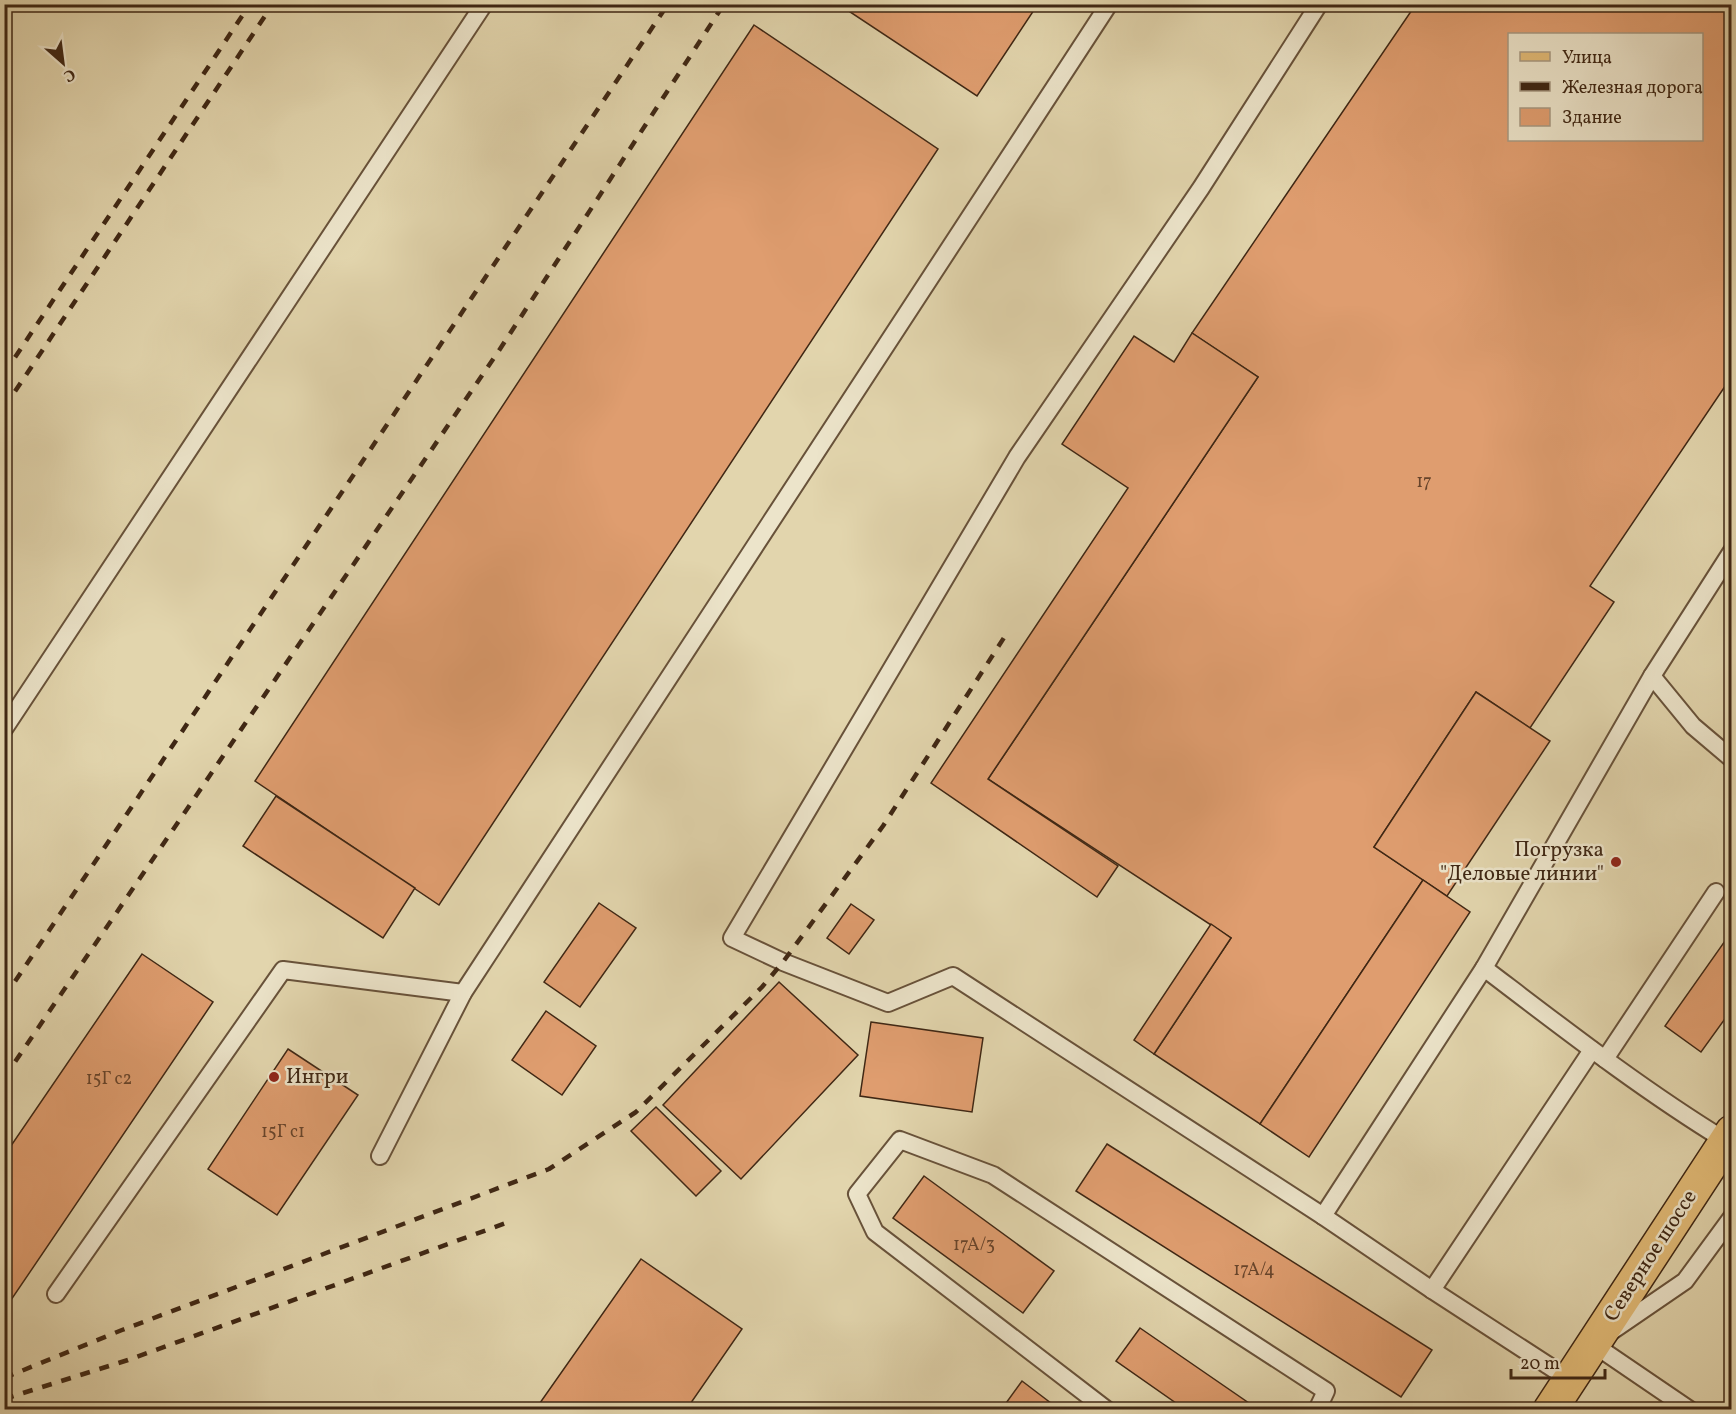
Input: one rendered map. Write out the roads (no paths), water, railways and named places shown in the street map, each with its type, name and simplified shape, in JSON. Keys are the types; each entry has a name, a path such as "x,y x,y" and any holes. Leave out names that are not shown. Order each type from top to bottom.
{"main road":[{"name":"Северное шоссе","path":"1550,1410 1729,1137"}],"lane":[{"path":"4,729 484,4"},
{"path":"380,1156 464,993 1109,4"},
{"path":"1319,4 1201,188 1017,457 732,938 783,962 888,1003 953,976 1569,1379"},
{"path":"1323,1216 1484,968 1652,676 1731,551"},
{"path":"1652,676 1693,726 1731,759"},
{"path":"1432,1290 1716,892"},
{"path":"1484,968 1687,1117 1729,1137"},
{"path":"56,1294 283,970 464,993"},
{"path":"1107,1410 875,1232 857,1194 900,1140 993,1175 1326,1391 1317,1410"},
{"path":"1690,1410 1593,1344 1685,1281 1731,1216"}],"railway":[{"path":"4,374 250,4"},
{"path":"4,408 273,4"},
{"path":"4,998 668,4"},
{"path":"4,1078 500,349 724,4"},
{"path":"4,1378 122,1330 549,1169 636,1112 762,987 783,962 883,826 1007,633"},
{"path":"4,1399 128,1360 506,1223"}],"place":[{"name":"Погрузка \"Деловые линии\"","path":"1616,862"},
{"name":"Ингри","path":"274,1077"}]}
